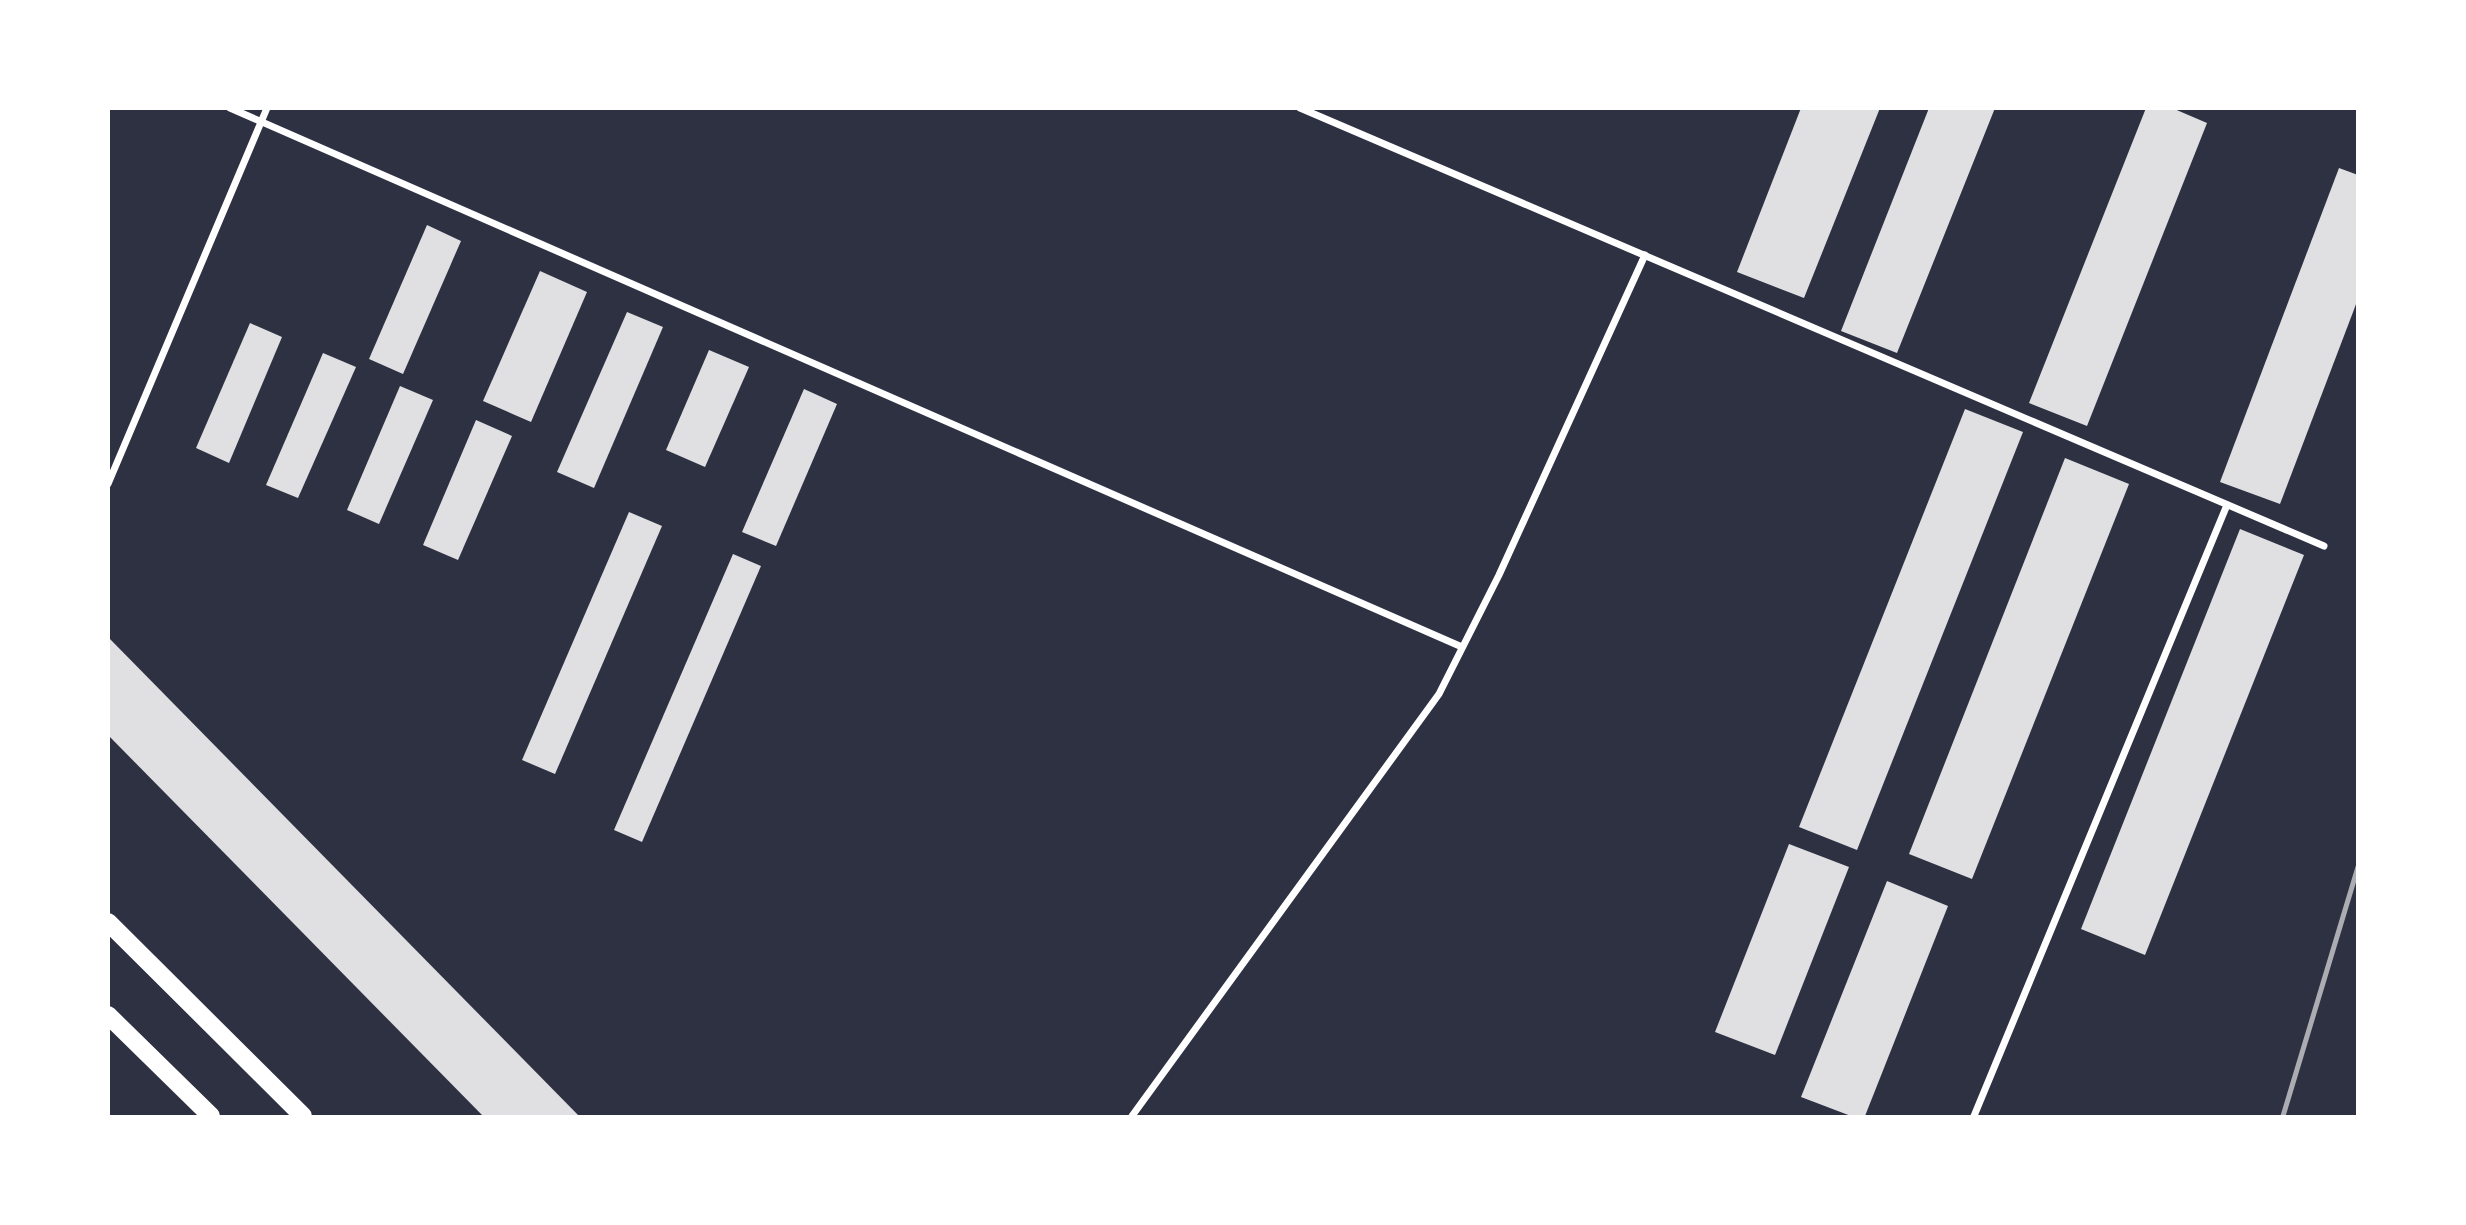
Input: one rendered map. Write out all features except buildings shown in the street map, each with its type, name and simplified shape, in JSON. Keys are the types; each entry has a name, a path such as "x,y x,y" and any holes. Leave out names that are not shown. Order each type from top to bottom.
{"main road":[{"path":"108,922 303,1116"},
{"path":"108,1015 211,1116"}],"street":[{"path":"230,108 1462,647"},
{"path":"108,484 267,108"},
{"path":"1300,108 2324,546"},
{"path":"1132,1116 1438,694 1499,575 1645,255"},
{"path":"1974,1116 2227,505"}],"railway":[{"path":"2283,1116 2358,867"}]}
